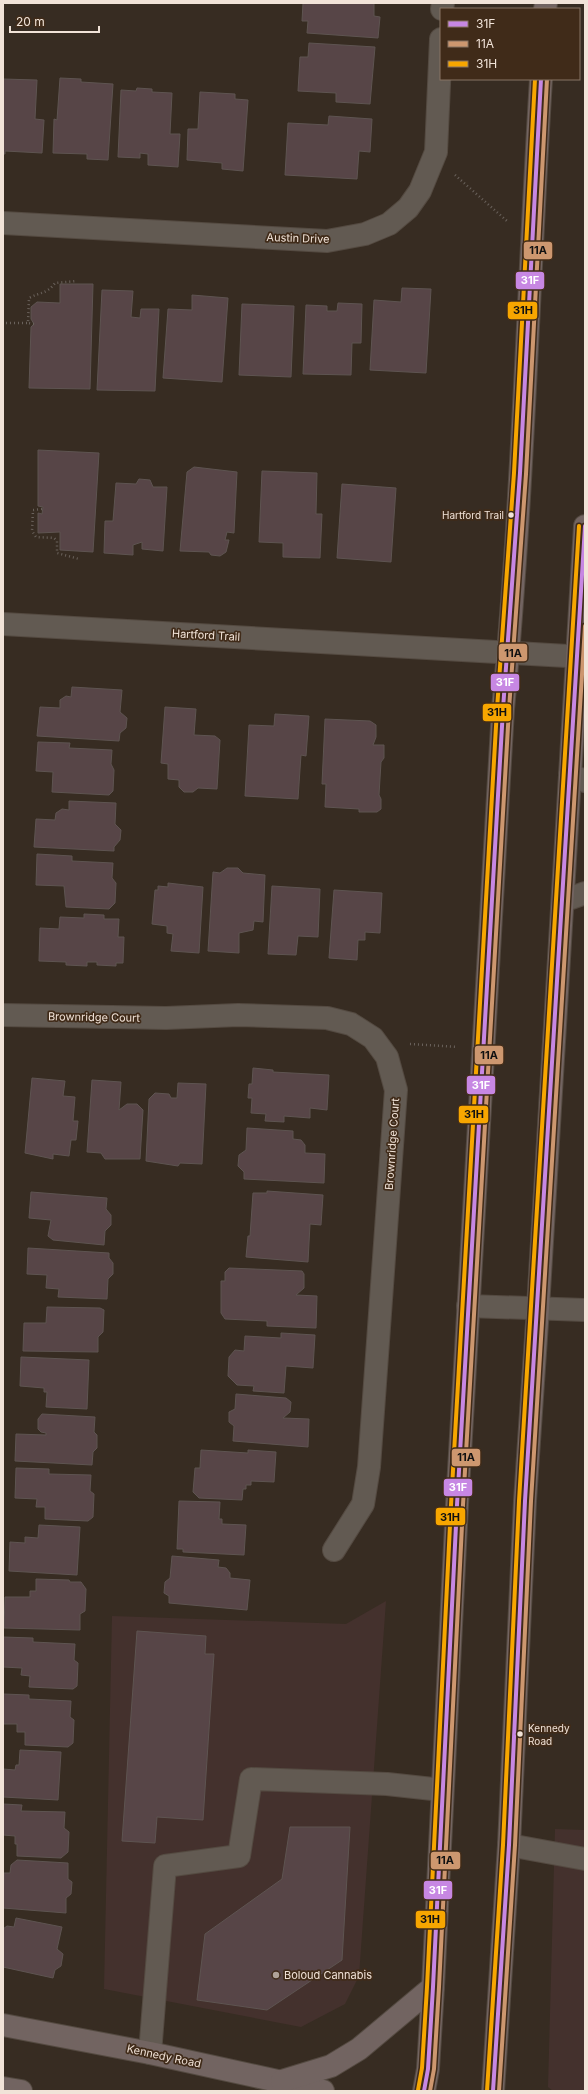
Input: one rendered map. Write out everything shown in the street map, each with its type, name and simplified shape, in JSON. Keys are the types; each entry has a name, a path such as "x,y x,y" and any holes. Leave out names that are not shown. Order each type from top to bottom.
{"main road":[{"path":"424,2091 428,2069 433,1987 468,1306 503,717 513,602 531,240 541,80"},
{"path":"493,2091 544,1183 563,901 577,778 585,526"},
{"path":"282,2081 331,2066 359,2048 433,1987"},
{"name":"Kennedy Road","path":"3,2025 150,2053 323,2091"},
{"path":"3,2088 21,2091"}],"street":[{"name":"Austin Drive","path":"3,223 327,241 365,234 389,224 408,208 420,191 436,152 440,62"},
{"name":"Hartford Trail","path":"3,624 581,657"},
{"path":"563,901 585,893"},
{"name":"Brownridge Court","path":"3,1015 166,1018 238,1015 327,1018 351,1024 373,1038 388,1057 396,1090 369,1467 363,1504 334,1550"},
{"path":"468,1306 585,1310"},
{"path":"150,2053 164,1866 239,1856 251,1779 387,1784 442,1790"},
{"path":"508,1845 585,1859"}],"path":[{"path":"436,152 457,177 495,211 531,240"},
{"path":"28,323 29,298 36,294 49,291 55,283 77,281"},
{"path":"6,323 34,324"},
{"path":"42,509 33,510 32,531 36,537 54,538 57,541 57,553 79,560"},
{"path":"388,1057 407,1044 444,1047 484,1046"}],"shaded area":[{"path":"386,1601 359,1976 345,2004 301,2027 104,1989 112,1616 346,1624"},
{"path":"555,1829 585,1830 585,2091 553,2091 548,2087"}],"building":[{"path":"303,3 374,3 374,16 380,17 378,38 307,33 308,21 302,21"},
{"path":"309,43 375,47 370,104 336,102 336,93 298,91 300,57 308,57"},
{"path":"60,78 81,79 81,82 113,84 108,160 87,159 87,154 53,153 54,119 57,120"},
{"path":"3,79 37,80 35,119 44,120 42,153 5,151 5,154 3,154"},
{"path":"137,88 152,89 152,92 172,93 170,134 180,134 178,167 148,165 148,154 140,153 140,158 118,157 121,90 136,91"},
{"path":"200,92 235,94 235,99 248,100 243,171 222,169 222,163 187,160 188,129 198,129"},
{"path":"329,116 372,119 370,152 359,151 357,179 285,175 288,123 328,125"},
{"path":"60,284 93,284 90,389 29,388 31,327 34,324 31,319 31,307 37,302 60,303"},
{"path":"402,288 431,289 426,373 370,370 374,300 401,302"},
{"path":"102,290 133,291 131,317 140,318 141,309 159,309 155,391 97,390"},
{"path":"192,295 228,298 222,382 163,378 168,309 192,310"},
{"path":"338,303 362,304 361,343 352,343 351,375 303,374 306,305 327,306 327,311 337,311"},
{"path":"242,304 294,306 291,377 239,375"},
{"path":"38,450 99,453 93,552 60,550 60,532 38,533 38,513 42,514 43,507 38,506"},
{"path":"194,467 237,472 234,533 227,532 225,540 229,540 226,552 220,556 211,555 209,552 180,551 187,472"},
{"path":"262,471 317,473 316,514 322,514 320,558 283,557 283,543 259,542"},
{"path":"139,479 150,480 153,487 167,487 163,551 142,549 142,542 133,545 133,555 104,553 105,521 113,521 116,483 136,484"},
{"path":"342,484 396,488 391,562 337,558"},
{"path":"72,687 122,690 120,712 127,718 126,728 120,733 119,741 37,736 40,707 60,708 60,700 66,696 71,697"},
{"path":"165,707 196,709 194,735 215,736 220,740 217,789 198,788 193,792 184,792 179,787 179,780 168,779 168,764 161,763"},
{"path":"275,714 309,716 306,756 301,755 298,799 245,796 249,725 274,726"},
{"path":"325,719 370,721 376,725 376,737 373,745 384,745 384,758 381,762 379,795 381,799 381,809 377,812 359,812 359,809 325,807 326,784 322,784"},
{"path":"38,742 70,743 69,748 112,750 111,764 114,770 113,791 109,795 52,792 53,772 36,771"},
{"path":"69,801 116,803 115,824 121,830 120,840 114,847 114,851 34,847 36,819 55,820 56,813 62,809 69,810"},
{"path":"37,854 72,856 72,861 113,863 112,878 116,883 115,903 109,909 66,907 64,886 36,885"},
{"path":"227,868 238,868 243,873 265,875 263,922 254,921 253,930 239,933 239,953 208,951 213,872 220,873"},
{"path":"168,883 203,887 199,953 171,951 173,934 167,933 167,926 152,924 155,890 158,890 158,886 168,887"},
{"path":"272,886 320,889 318,937 298,936 296,955 268,954"},
{"path":"334,890 382,893 380,933 365,932 365,940 358,940 357,960 329,958"},
{"path":"84,914 104,915 104,919 119,919 118,937 124,937 123,963 116,963 116,966 97,965 97,962 87,962 87,966 66,965 66,962 39,961 40,928 59,929 60,917 84,918"},
{"path":"253,1068 273,1070 273,1072 329,1075 327,1110 310,1108 310,1118 284,1116 284,1122 265,1121 266,1114 251,1113 252,1098 248,1098 249,1084 252,1084"},
{"path":"32,1078 65,1081 63,1096 75,1097 73,1121 78,1121 76,1140 71,1140 69,1156 53,1154 53,1159 25,1153"},
{"path":"92,1080 121,1082 119,1110 127,1104 137,1104 143,1110 140,1159 105,1159 101,1153 87,1152"},
{"path":"178,1083 206,1084 202,1164 180,1163 178,1166 146,1161 149,1099 155,1093 169,1094 171,1098 177,1098"},
{"path":"247,1128 293,1131 293,1139 301,1140 305,1145 305,1153 325,1154 324,1183 244,1179 244,1172 238,1166 239,1155 246,1150"},
{"path":"267,1191 323,1195 321,1225 310,1224 308,1262 246,1257 248,1236 250,1236 253,1193 267,1193"},
{"path":"31,1192 107,1198 106,1209 111,1215 111,1225 105,1231 104,1245 53,1240 48,1236 51,1220 29,1218"},
{"path":"28,1248 109,1253 109,1258 113,1263 113,1274 108,1279 107,1299 58,1297 59,1289 46,1288 47,1275 27,1274"},
{"path":"229,1268 302,1271 304,1274 304,1288 296,1295 317,1296 316,1328 267,1326 267,1321 225,1319 221,1313 221,1281 225,1281 225,1272"},
{"path":"47,1307 100,1308 104,1310 103,1332 98,1337 98,1352 23,1351 24,1323 46,1323"},
{"path":"281,1333 315,1335 313,1368 286,1366 284,1393 253,1391 254,1386 237,1385 228,1376 229,1357 235,1350 244,1351 245,1336 281,1338"},
{"path":"21,1357 89,1360 87,1409 46,1407 47,1392 44,1392 44,1388 20,1386"},
{"path":"236,1394 286,1398 291,1402 290,1412 283,1418 309,1419 308,1447 233,1441 234,1426 229,1422 229,1412 235,1409"},
{"path":"42,1414 95,1417 94,1432 97,1435 97,1448 93,1452 92,1465 15,1461 16,1434 46,1435 46,1433 41,1432 38,1429 38,1419"},
{"path":"201,1450 248,1453 248,1450 276,1452 274,1482 251,1481 251,1485 246,1485 246,1489 243,1489 242,1500 199,1498 193,1492 195,1468 200,1468"},
{"path":"16,1468 49,1469 49,1474 91,1475 90,1491 94,1494 93,1517 88,1521 45,1519 45,1507 36,1507 37,1499 15,1498"},
{"path":"179,1501 220,1502 219,1519 222,1519 222,1524 246,1525 244,1555 183,1552 183,1549 177,1549"},
{"path":"39,1525 80,1527 77,1575 9,1571 10,1542 25,1543 25,1537 38,1538"},
{"path":"172,1556 219,1560 218,1567 226,1568 230,1573 230,1578 250,1580 247,1610 169,1603 169,1596 164,1593 165,1582 170,1578"},
{"path":"36,1579 81,1582 86,1589 85,1611 80,1614 80,1630 4,1628 5,1597 30,1597 30,1591 36,1591"},
{"path":"137,1631 206,1636 205,1654 214,1654 203,1820 157,1817 155,1843 122,1841"},
{"path":"3,1637 33,1638 33,1642 75,1644 74,1660 78,1663 77,1686 73,1689 29,1687 30,1676 21,1675 22,1668 3,1667"},
{"path":"3,1694 29,1695 29,1699 71,1701 70,1717 74,1720 73,1743 68,1747 25,1745 25,1732 17,1732 17,1724 3,1724"},
{"path":"20,1750 61,1752 58,1800 3,1797 3,1769 15,1770 16,1765 19,1765"},
{"path":"3,1804 22,1805 21,1811 65,1812 64,1828 69,1832 68,1852 61,1858 17,1856 15,1836 3,1835"},
{"path":"290,1827 350,1827 342,1960 267,2010 197,2000 205,1934 282,1879"},
{"path":"17,1860 68,1863 68,1879 72,1882 71,1894 66,1898 66,1913 3,1908 4,1873 10,1873 11,1865"},
{"path":"16,1918 62,1927 57,1949 63,1954 61,1966 55,1970 53,1978 3,1967 3,1929 7,1926 14,1927"}],"transit line":[{"name":"31H","path":"418,2090 422,2068 427,1987 451,1505 497,709 514,473 535,80"},
{"name":"31F","path":"424,2091 428,2069 433,1987 457,1505 503,709 520,473 541,80"},
{"name":"11A","path":"430,2091 434,2069 439,1987 463,1505 509,709 526,474 547,80"},
{"name":"31H","path":"487,2091 503,1845 519,1501 579,526"},
{"name":"31F","path":"493,2091 509,1845 525,1501 585,526"},
{"name":"11A","path":"499,2091 515,1845 531,1501 585,626"}],"place":[{"name":"Hartford Trail","path":"511,515"},
{"name":"Kennedy Road","path":"520,1734"},
{"name":"Boloud Cannabis","path":"276,1975"}]}
